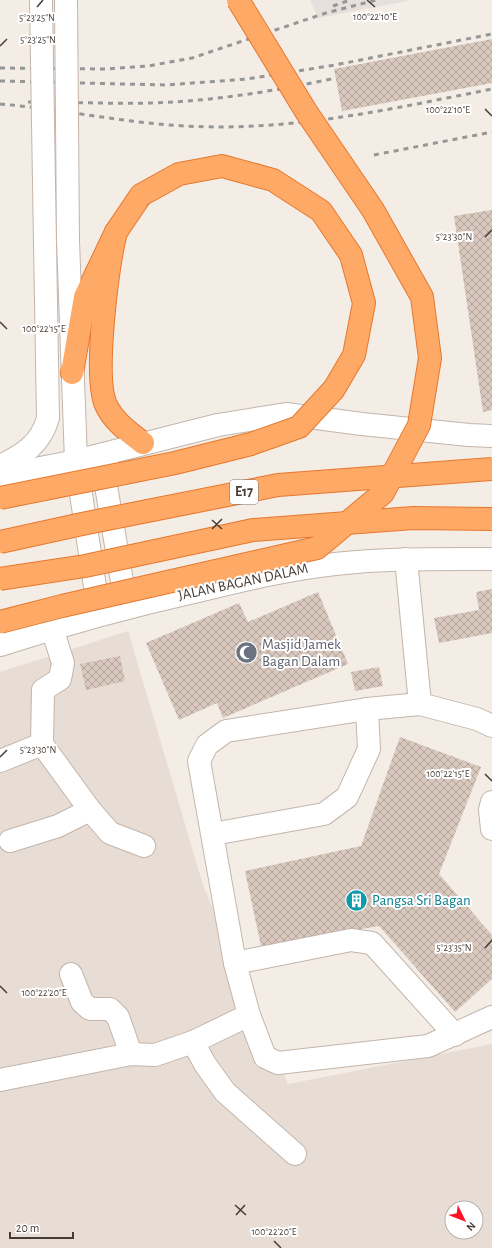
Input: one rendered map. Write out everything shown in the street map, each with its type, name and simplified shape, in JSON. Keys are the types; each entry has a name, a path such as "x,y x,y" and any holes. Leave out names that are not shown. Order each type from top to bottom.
{"highway":[{"path":"0,622 62,606 317,548 383,493 419,425 430,358 422,297 373,210 307,113 238,0"},
{"path":"0,498 190,459 251,444 299,427 334,389 354,355 364,303 351,256 321,211 273,180 222,166 179,174 142,195 116,232 85,297 72,373"},
{"path":"116,232 109,258 102,337 101,379 105,403 114,420 143,443"},
{"name":"E17","path":"0,542 278,485 492,470"},
{"path":"0,579 85,566 253,530 414,518 492,519"}],"street":[{"path":"0,466 34,446 45,428 48,418 41,0"},
{"path":"66,0 68,240 72,373 77,469 96,593 94,600 88,609 73,622"},
{"path":"0,476 51,466 77,469 116,452 143,443 218,425 286,414 362,424 492,436"},
{"path":"116,452 106,461 103,468 123,587 129,599 137,605"},
{"path":"406,559 420,704"},
{"name":"JALAN BAGAN DALAM","path":"0,645 52,628 137,605 258,577 334,564 406,559 492,559"},
{"path":"52,628 63,663 60,679 42,690 42,744 90,810 110,832 144,846"},
{"path":"492,726 477,719 420,704 368,709 226,731 207,745 199,761 235,963 249,1015 264,1057 278,1063 428,1046 492,1017"},
{"path":"213,834 324,814 347,797 369,749 368,709"},
{"path":"0,761 42,744"},
{"path":"10,841 58,826 90,810"},
{"path":"235,963 351,940 372,943 455,1035"},
{"path":"71,974 82,1002 90,1009 110,1009 118,1017 131,1054"},
{"path":"0,1080 131,1054 156,1055 193,1042 249,1015"},
{"path":"193,1042 205,1064 225,1092 295,1154"}],"shaded area":[{"path":"310,0 412,0 318,18"},
{"path":"128,631 203,885 288,1084 492,1044 492,1248 0,1248 0,672"}],"building":[{"path":"492,39 492,83 342,111 334,69"},
{"path":"492,210 492,410 483,412 454,216"},
{"path":"492,589 492,633 439,643 434,618 479,610 476,592"},
{"name":"Masjid Jamek Bagan Dalam","path":"318,592 348,664 223,718 217,703 179,720 146,643 239,603 248,622"},
{"path":"120,656 125,681 86,690 80,664"},
{"path":"379,667 383,686 355,691 351,672"},
{"name":"Pangsa Sri Bagan","path":"400,737 481,767 439,874 492,935 492,979 455,1012 379,926 261,946 245,871 361,846"}],"railway":[{"path":"333,6 350,0"},
{"path":"0,68 105,69 148,66 192,58 326,13 376,0"},
{"path":"0,81 166,85 247,79 335,65 492,34"},
{"path":"28,102 175,102 244,95 336,78"},
{"path":"0,104 116,119 186,126 263,126 378,111 492,89"},
{"path":"374,155 492,132"}],"place":[{"name":"Masjid Jamek Bagan Dalam","path":"247,653"},
{"name":"Pangsa Sri Bagan","path":"356,900"}]}
